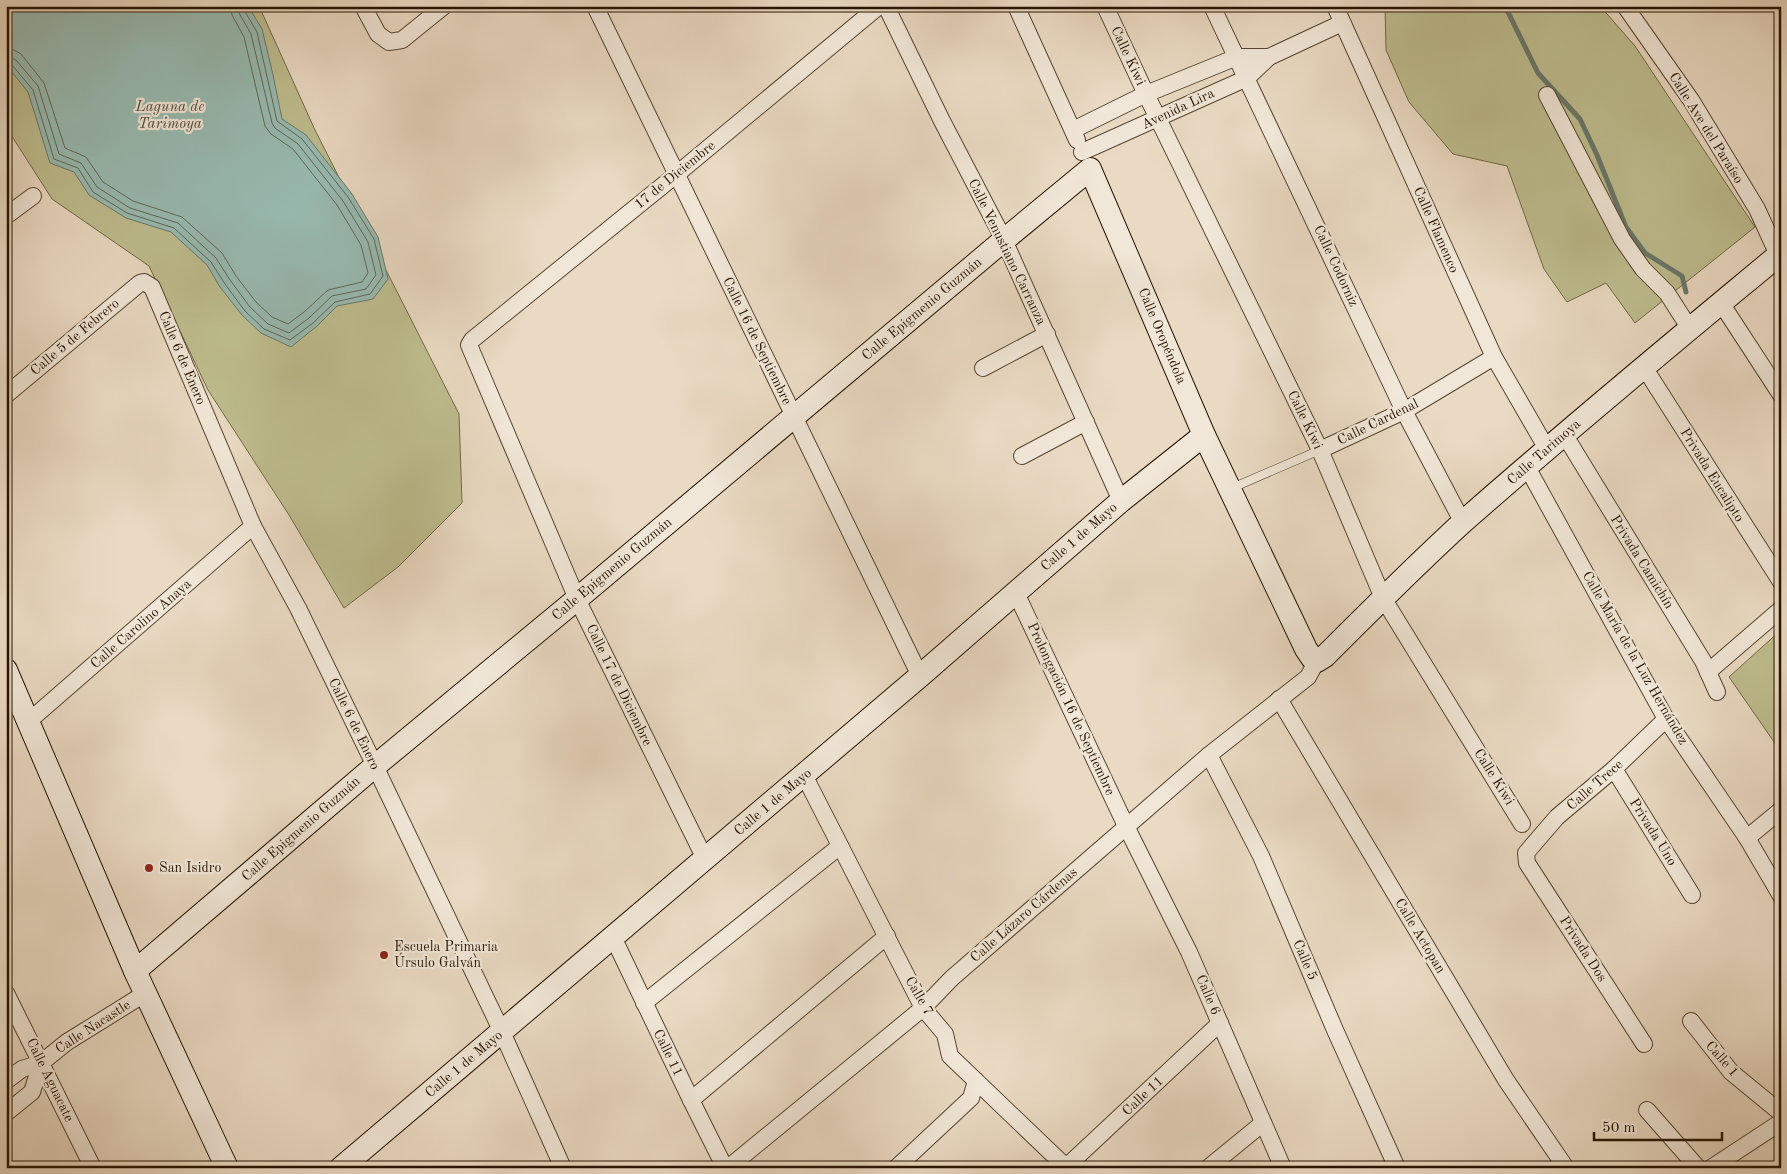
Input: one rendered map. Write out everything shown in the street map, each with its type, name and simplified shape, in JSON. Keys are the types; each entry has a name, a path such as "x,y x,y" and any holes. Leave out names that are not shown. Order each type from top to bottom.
{"street":[{"path":"364,6 378,34 389,42 402,40 444,6"},
{"name":"Calle 16 de Septiembre","path":"595,6 920,676"},
{"name":"17 de Diciembre","path":"470,343 879,6"},
{"name":"Calle Venustiano Carranza","path":"886,6 942,121 1004,240 1121,501"},
{"name":"Calle Oropéndola","path":"1016,6 1073,130 1204,435 1306,649 1315,661"},
{"name":"Calle Kiwi","path":"1105,6 1320,450 1383,598 1522,824"},
{"name":"Calle Codorniz","path":"1212,6 1404,411 1463,523"},
{"name":"Calle Flamenco","path":"1335,6 1494,357 1547,449"},
{"name":"Calle Ave del Paraíso","path":"1625,6 1691,100 1757,209 1779,254"},
{"name":"Avenida Lira","path":"1086,161 1159,119 1247,78 1269,57 1342,23"},
{"name":"Avenida Lira","path":"1073,130 1146,94 1236,57 1269,57"},
{"path":"1547,95 1622,239 1643,268 1667,293 1690,329"},
{"name":"Calle Epigmenio Guzmán","path":"135,971 375,766 1004,240 1086,161"},
{"path":"6,216 33,196"},
{"name":"Calle Tarimoya","path":"1315,661 1325,656 1383,598 1463,523 1564,434 1779,254"},
{"name":"Calle 5 de Febrero","path":"6,395 140,283 144,282"},
{"name":"Calle 6 de Enero","path":"144,282 152,287 254,526 298,608 375,766 502,1032 563,1168"},
{"path":"1721,304 1781,395"},
{"path":"983,368 1047,334"},
{"name":"Calle 17 de Diciembre","path":"470,343 470,348 577,599 706,859"},
{"name":"Calle Cardenal","path":"1320,450 1404,411 1494,357"},
{"name":"Privada Eucalipto","path":"1644,367 1781,582"},
{"path":"1022,456 1086,422"},
{"name":"Privada Camichín","path":"1564,434 1703,661 1717,692"},
{"name":"Calle 1 de Mayo","path":"341,1168 706,859 1121,501 1204,435"},
{"name":"Calle María de la Luz Hernández","path":"1527,467 1666,718 1747,838 1781,896"},
{"name":"Calle Carolino Anaya","path":"29,721 254,526"},
{"name":"Prolongación 16 de Septiembre","path":"1016,593 1126,826"},
{"path":"1708,672 1781,609"},
{"name":"Calle Lázaro Cárdenas","path":"727,1168 923,1008 952,978 1209,755 1308,677 1315,661"},
{"path":"6,670 135,971 227,1168"},
{"name":"Calle Actopan","path":"1279,699 1506,1080 1566,1168"},
{"name":"Calle Trece","path":"1526,854 1557,817 1614,769 1666,718"},
{"name":"Calle 5","path":"1209,755 1260,856 1397,1168"},
{"name":"Privada Uno","path":"1614,769 1692,895"},
{"name":"Calle 7","path":"804,775 923,1008 945,1034 950,1056 1066,1167"},
{"path":"1747,838 1781,810"},
{"name":"Calle 6","path":"1126,826 1190,952 1283,1168"},
{"path":"644,1003 840,846"},
{"name":"Privada Dos","path":"1526,854 1527,863 1644,1044"},
{"path":"691,1100 887,936"},
{"name":"Calle 11","path":"613,937 691,1100 727,1168"},
{"path":"945,1034 940,1012 952,978"},
{"name":"Calle Aguacate","path":"6,993 93,1168"},
{"name":"Calle Nacastle","path":"6,1082 22,1070 41,1063 67,1042 146,993"},
{"name":"Calle 1","path":"1691,1021 1731,1072 1781,1113"},
{"name":"Calle 11","path":"1066,1167 1220,1023"},
{"name":"Calle Nacastle","path":"6,1113 32,1092 41,1063"},
{"path":"896,1168 971,1098 976,1081"},
{"path":"1647,1110 1698,1168"},
{"path":"1711,1168 1781,1122"},
{"path":"1208,1168 1263,1123"}],"lane":[{"name":"Calle Cardenal","path":"1230,489 1320,450"}],"shaded area":[{"path":"6,6 259,6 315,130 459,414 462,503 398,567 344,608 289,515 208,390 149,266 52,199 6,127"},
{"path":"1385,6 1600,6 1635,46 1755,227 1635,323 1606,283 1567,302 1544,269 1507,166 1453,154 1409,102 1386,50"},
{"path":"1781,630 1781,752 1729,677"}],"water":[{"name":"Laguna de Tarimoya","path":"6,6 248,6 262,29 282,119 306,135 352,194 378,237 388,279 373,299 337,306 317,326 291,347 261,333 242,315 220,287 207,265 171,232 126,218 89,195 74,172 50,163 28,92 6,65"}],"waterway":[{"path":"1505,6 1538,73 1580,119 1597,155 1626,227 1645,253 1682,276 1686,292"}],"place":[{"name":"San Isidro","path":"149,868"},
{"name":"Escuela Primaria Úrsulo Galván","path":"384,955"}]}
